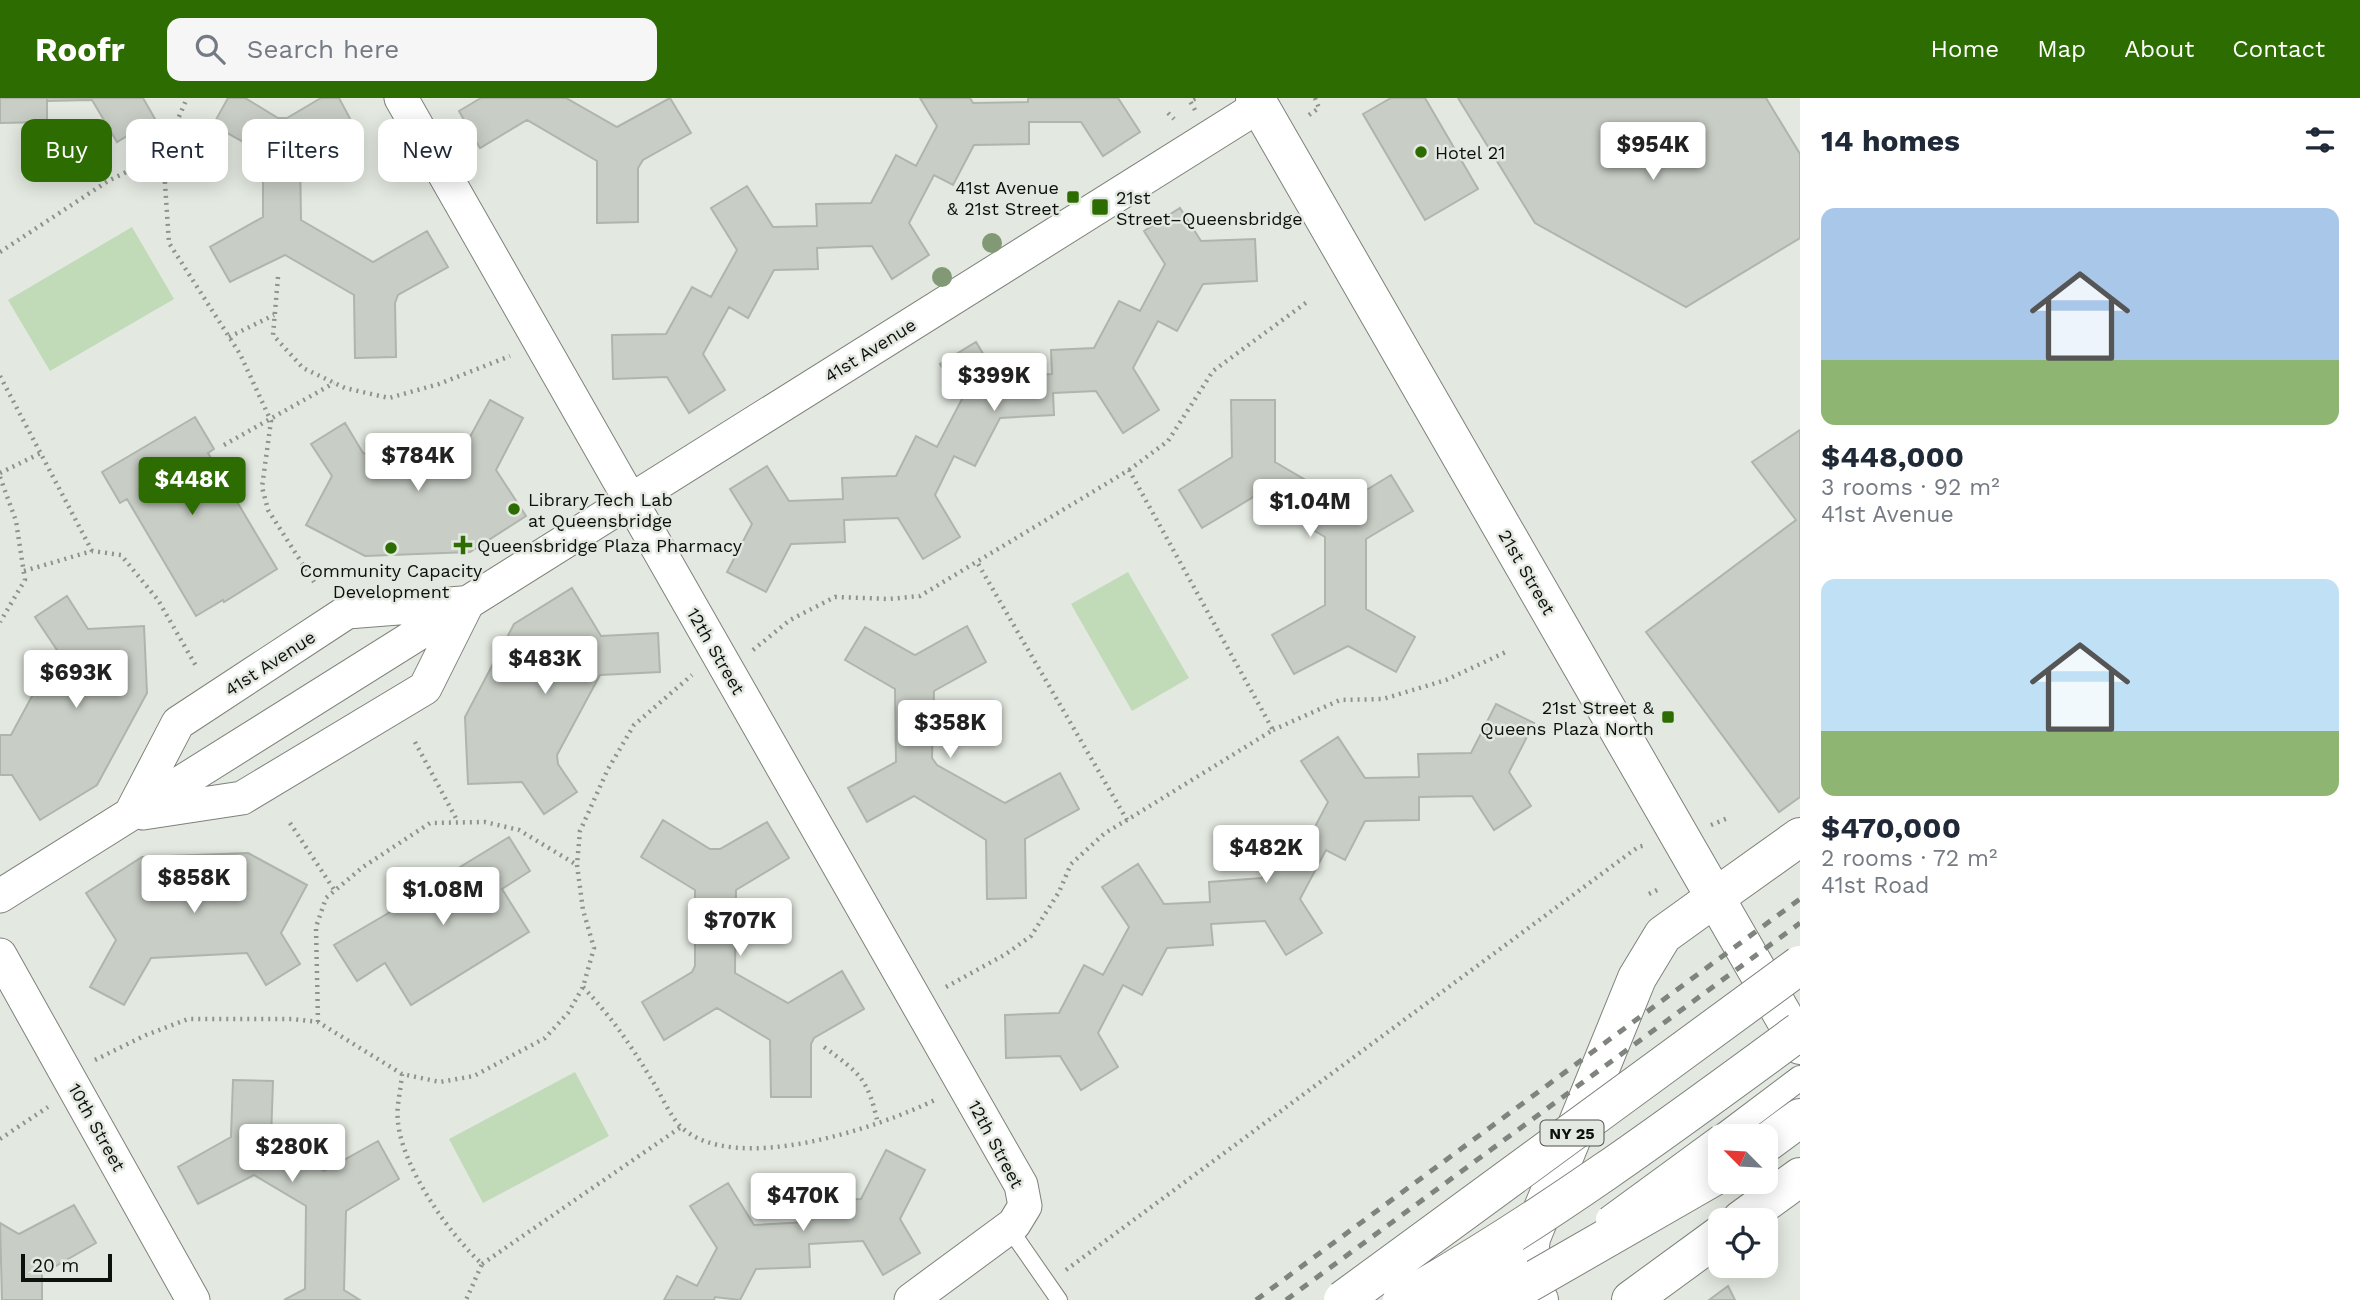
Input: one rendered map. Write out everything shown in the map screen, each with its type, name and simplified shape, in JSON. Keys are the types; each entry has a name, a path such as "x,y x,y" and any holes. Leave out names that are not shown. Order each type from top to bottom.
{"main road":[{"name":"21st Street","path":"1262,101 1713,899 1800,1044"},
{"path":"1539,1300 1531,1287 1531,1238 1637,978 1663,935 1800,837"},
{"name":"NY 25","path":"1343,1300 1800,965"},
{"path":"1372,1300 1800,990"},
{"path":"1402,1300 1511,1234 1634,1153 1800,1031"},
{"path":"1457,1300 1800,1044"},
{"path":"1778,1134 1800,1118"},
{"path":"1757,1208 1800,1177"},
{"path":"1498,1300 1708,1180"},
{"path":"1631,1300 1708,1244"}],"street":[{"name":"12th Street","path":"401,98 1021,1185 1017,1217"},
{"name":"41st Avenue","path":"0,896 1262,101"},
{"name":"41st Avenue","path":"130,815 242,797 425,688 468,602"},
{"name":"41st Avenue","path":"130,815 178,723 347,612 468,602"},
{"name":"10th Street","path":"0,955 193,1300"},
{"path":"1738,1124 1800,1078"},
{"path":"1498,1300 1708,1147"},
{"path":"911,1300 1017,1217"}],"lane":[{"path":"1017,1217 1048,1284 1059,1300"}],"path":[{"path":"178,119 187,98"},
{"path":"1195,111 1190,101 1197,98"},
{"path":"1309,115 1319,108 1315,98"},
{"path":"1168,113 1174,119"},
{"path":"0,252 108,181 126,172"},
{"path":"165,182 169,243 229,337 271,421 262,487 268,510 314,583"},
{"path":"278,278 273,335 303,368 334,383 389,398 439,384 510,356"},
{"path":"752,651 790,620 835,597 889,599 920,596 1129,470 1168,441 1213,371 1307,302"},
{"path":"229,337 275,314"},
{"path":"0,376 43,452 92,551"},
{"path":"224,445 255,426 271,421 334,383"},
{"path":"0,622 26,579 16,521 0,475 43,452"},
{"path":"1129,470 1273,730"},
{"path":"24,571 92,551 121,555 158,600 196,666"},
{"path":"977,562 1127,820"},
{"path":"946,987 1006,954 1031,936 1059,892 1072,864 1105,833 1273,730 1340,700 1383,698 1446,680 1508,651"},
{"path":"91,1062 146,1035 188,1019 234,1017 318,1022 402,1074 440,1082 474,1076 511,1059 545,1038 568,1013 583,988 594,948 583,910 577,865 580,831 608,769 634,725 692,675"},
{"path":"415,742 458,822"},
{"path":"318,1022 316,927 326,898 430,822 485,822 519,830 577,865"},
{"path":"290,823 335,891"},
{"path":"1048,1284 1626,856"},
{"path":"1649,894 1659,889"},
{"path":"583,988 617,1023 681,1126 703,1140 752,1150 858,1132 938,1098"},
{"path":"824,1046 852,1068 870,1090 878,1124"},
{"path":"402,1074 397,1121 403,1144 421,1183 467,1250 482,1264"},
{"path":"0,1139 49,1107"},
{"path":"466,1300 482,1264 681,1126"}],"green space":[{"path":"132,227 174,299 50,371 8,300"},
{"path":"1128,572 1189,678 1132,711 1071,604"},
{"path":"575,1072 609,1136 483,1203 449,1139"}],"building":[{"path":"0,98 47,98 47,119 21,119 21,123 0,123"},
{"path":"47,98 143,98 155,119 126,119 126,137 117,142 112,134 112,119 103,119 92,100 47,101"},
{"path":"228,98 245,98 278,118 287,118 321,98 339,98 350,119 242,119 242,141 228,133 228,119 216,119"},
{"path":"481,98 566,98 617,127 670,98 691,133 643,160 638,168 638,222 597,223 597,161 527,120 480,148 477,143 477,119 464,119 459,111"},
{"path":"920,98 970,98 973,103 1028,102 1028,98 1118,98 1140,132 1103,156 1081,122 1029,122 1029,144 974,145 953,185 934,175 909,223 929,255 892,279 872,246 817,248 818,269 774,270 748,318 729,307 703,354 725,390 689,413 667,377 613,379 612,335 666,334 692,287 711,297 737,250 711,208 747,186 773,227 817,226 816,204 871,203 896,155 916,166 937,126"},
{"name":"Hotel 21","path":"1391,98 1425,98 1478,189 1425,220 1363,114"},
{"path":"1458,98 1766,98 1800,154 1800,238 1686,307 1535,223"},
{"path":"263,182 300,182 301,220 373,262 427,231 448,267 398,295 395,303 396,357 355,358 354,295 285,255 230,282 210,247 263,217"},
{"path":"1180,208 1201,241 1255,239 1257,281 1203,284 1177,331 1158,321 1133,368 1159,410 1123,433 1096,391 1053,393 1054,415 1000,418 975,466 954,456 935,495 960,537 923,559 898,518 844,520 845,542 791,544 766,592 727,572 752,524 730,489 767,466 789,501 843,499 842,478 896,476 916,436 937,447 962,399 940,364 976,342 997,377 1052,374 1051,350 1094,348 1119,301 1140,311 1165,264 1144,231"},
{"path":"490,400 523,418 496,470 526,516 470,552 365,556 306,525 332,476 311,444 345,423 363,453 372,456 457,453 464,448"},
{"path":"1231,400 1275,400 1275,462 1345,503 1391,475 1413,511 1366,539 1366,609 1415,637 1396,672 1348,646 1294,674 1272,635 1325,605 1325,537 1255,496 1202,528 1179,490 1232,457"},
{"path":"195,417 214,449 208,453 277,569 196,616 127,499 120,503 102,472"},
{"path":"1800,430 1800,797 1779,812 1646,632 1796,520 1752,462"},
{"path":"572,588 601,636 658,633 660,672 600,675 557,755 558,764 577,792 544,814 522,782 468,784 465,717 514,624"},
{"path":"67,596 88,629 144,626 147,693 97,785 40,820 12,775 0,775 0,735 11,735 57,650 35,617"},
{"path":"967,626 986,662 934,691 932,758 937,765 1005,803 1060,773 1079,809 1025,839 1026,898 987,899 986,840 914,796 867,822 848,788 896,762 895,689 845,660 865,627 915,655"},
{"path":"1496,704 1534,723 1509,772 1531,806 1494,830 1472,796 1419,797 1419,820 1365,821 1345,860 1326,850 1300,899 1322,933 1286,955 1265,921 1211,924 1213,945 1167,948 1142,995 1123,985 1098,1033 1118,1067 1081,1090 1060,1056 1006,1058 1005,1015 1059,1013 1084,965 1103,975 1129,927 1102,887 1138,864 1164,904 1210,902 1209,882 1262,878 1288,830 1308,840 1328,802 1301,761 1338,737 1365,778 1419,777 1418,754 1471,753"},
{"path":"663,820 710,849 720,849 767,822 789,858 736,890 735,973 788,1003 842,971 864,1009 814,1038 811,1044 811,1097 771,1097 770,1040 717,1008 664,1040 642,1002 692,972 695,966 695,890 641,857"},
{"path":"509,837 530,871 502,889 529,932 411,1005 385,963 357,981 334,945 453,875 452,872"},
{"path":"248,853 307,885 281,933 300,964 266,985 247,953 151,958 124,1005 90,987 116,940 86,893 142,857"},
{"path":"233,1080 273,1081 271,1139 324,1171 378,1141 399,1179 346,1211 344,1290 360,1300 284,1300 305,1289 306,1206 254,1175 198,1204 178,1167 231,1137"},
{"path":"886,1150 925,1170 900,1219 920,1253 883,1275 863,1241 809,1244 810,1267 756,1269 740,1300 715,1297 714,1300 664,1300 677,1276 697,1286 717,1248 690,1206 728,1183 754,1225 808,1222 807,1201 861,1199"},
{"path":"74,1205 96,1243 42,1274 42,1300 2,1300 0,1223 19,1234"},
{"path":"1728,1286 1735,1300 1709,1300"}],"railway":[{"path":"1256,1300 1800,899"},
{"path":"1286,1300 1800,923"}],"place":[{"name":"Hotel 21","path":"1421,152"},
{"name":"41st Avenue & 21st Street","path":"1073,197"},
{"name":"21st Street–Queensbridge","path":"1100,207"},
{"name":"Library Tech Lab at Queensbridge","path":"514,509"},
{"name":"Queensbridge Plaza Pharmacy","path":"463,545"},
{"name":"Community Capacity Development","path":"391,548"},
{"name":"21st Street & Queens Plaza North","path":"1668,717"}]}
